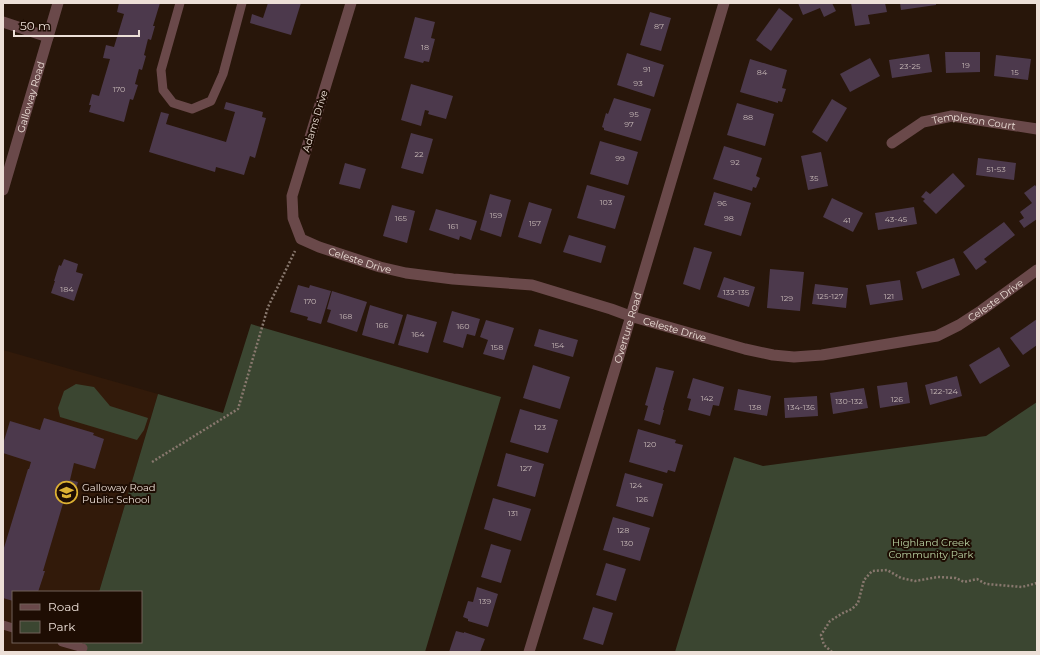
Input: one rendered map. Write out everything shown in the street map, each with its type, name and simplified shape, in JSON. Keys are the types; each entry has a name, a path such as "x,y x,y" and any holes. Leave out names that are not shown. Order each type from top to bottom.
{"street":[{"name":"Galloway Road","path":"3,190 58,3"},
{"name":"Adams Drive","path":"300,239 293,218 292,196 351,3"},
{"name":"Overture Road","path":"529,652 724,3"},
{"path":"3,22 48,37"},
{"name":"Templeton Court","path":"892,143 923,122 952,116 1037,130"},
{"name":"Celeste Drive","path":"300,239 319,248 380,268 453,279 532,285 630,316 745,349 773,355 794,357 822,355 937,336 959,325 982,310 1037,270"}],"lane":[{"path":"180,3 161,70 163,90 173,103 192,108 211,101 223,74 242,3"},
{"path":"66,643 83,648"}],"path":[{"path":"152,462 238,409 268,307 300,239"},
{"path":"832,652 824,645 822,635 830,621 852,609 858,603 864,580 872,571 887,570 900,578 915,581 938,577 956,578 964,582 976,579 986,584 1022,586 1037,583"}],"shaded area":[{"name":"Galloway Road Public School","path":"3,350 158,394 99,591 12,591 12,643 84,643 81,652 3,652"}],"green space":[{"path":"251,324 501,397 425,652 81,652 84,643 142,643 142,591 99,591 158,394 223,413"},
{"path":"76,384 94,387 110,406 148,418 144,430 137,440 60,417 58,408 64,391"},
{"name":"Highland Creek Community Park","path":"1037,402 1037,652 675,652 734,457 763,466 986,436"}],"building":[{"path":"119,3 160,3 153,26 155,26 151,40 148,39 144,55 146,56 142,70 139,69 135,84 138,85 133,100 130,99 124,122 89,112 92,94 99,96 110,59 103,58 106,45 114,47 124,14 117,12"},
{"path":"268,3 301,3 291,35 250,23 252,14 263,18"},
{"path":"798,3 832,3 836,11 824,17 820,8 803,15"},
{"path":"851,3 885,3 887,12 868,15 870,24 855,26"},
{"path":"900,3 936,3 936,5 901,10"},
{"path":"779,8 793,19 771,51 756,40"},
{"path":"650,12 671,18 661,51 640,45"},
{"path":"415,17 435,22 431,38 435,39 429,62 424,61 423,63 404,58"},
{"path":"945,52 980,52 980,72 946,73"},
{"path":"627,53 664,65 654,97 617,85"},
{"path":"929,54 932,72 892,78 889,60"},
{"path":"996,55 1031,59 1028,80 994,76"},
{"path":"870,58 880,76 850,92 840,74"},
{"path":"750,59 787,70 782,88 786,89 782,102 778,101 778,103 740,92"},
{"path":"411,84 453,96 446,119 428,114 429,111 425,110 421,126 401,120"},
{"path":"614,98 651,109 641,141 604,130 602,127 606,113 608,114"},
{"path":"832,99 847,108 827,142 812,132"},
{"path":"226,102 263,112 262,117 266,118 255,158 250,156 244,175 216,167 215,172 149,152 161,112 169,114 166,124 226,142 235,112 224,109"},
{"path":"737,103 774,114 765,146 727,135"},
{"path":"411,133 433,139 423,174 401,168"},
{"path":"600,141 638,152 628,185 590,174"},
{"path":"724,146 762,158 756,176 760,178 756,188 753,187 752,191 713,179"},
{"path":"821,152 828,186 808,190 801,156"},
{"path":"978,158 1016,163 1014,180 976,175"},
{"path":"345,163 366,169 360,189 339,184"},
{"path":"953,173 965,186 936,214 923,201 925,199 921,197 926,191 930,194"},
{"path":"587,185 625,196 615,229 577,218"},
{"path":"1035,185 1037,188 1037,219 1024,228 1019,221 1024,218 1020,212 1032,203 1024,193"},
{"path":"714,192 751,203 741,236 704,225"},
{"path":"490,194 511,200 501,237 480,230"},
{"path":"832,198 863,213 853,232 823,217"},
{"path":"529,202 552,209 541,244 518,237"},
{"path":"392,205 415,211 407,243 383,236"},
{"path":"914,207 917,224 878,230 875,213"},
{"path":"436,209 477,221 471,240 460,236 459,240 429,230"},
{"path":"1004,222 1015,235 984,259 987,262 976,270 963,252"},
{"path":"569,235 606,246 601,263 563,252"},
{"path":"694,247 712,252 700,290 683,284"},
{"path":"954,258 960,275 922,289 916,272"},
{"path":"64,259 78,264 76,272 83,274 74,301 51,293 59,265 61,266"},
{"path":"770,269 804,272 800,311 767,308"},
{"path":"724,277 755,287 749,307 717,297"},
{"path":"900,280 903,300 870,305 866,285"},
{"path":"815,284 848,288 846,308 812,304"},
{"path":"298,285 309,288 310,285 331,291 321,324 307,320 308,317 290,312"},
{"path":"332,291 367,302 357,332 327,322 331,310 327,309"},
{"path":"370,305 403,315 394,344 362,335"},
{"path":"452,311 480,319 475,336 467,334 463,348 443,342"},
{"path":"407,314 437,322 428,353 398,345"},
{"path":"1037,319 1037,345 1023,355 1010,338"},
{"path":"486,320 514,328 504,360 483,354 488,340 480,337"},
{"path":"539,329 578,340 573,357 534,346"},
{"path":"999,347 1010,366 980,384 969,365"},
{"path":"533,365 570,377 560,409 523,398"},
{"path":"656,367 674,371 660,425 644,420 648,406 645,405"},
{"path":"957,376 962,396 930,405 925,385"},
{"path":"693,378 724,387 719,406 713,405 710,416 688,410 691,399 687,398"},
{"path":"907,382 910,403 880,408 877,386"},
{"path":"864,388 868,408 833,414 830,393"},
{"path":"738,389 771,396 767,416 734,410"},
{"path":"817,396 818,416 785,418 784,398"},
{"path":"520,409 558,420 548,453 510,442"},
{"path":"44,418 94,433 93,435 104,439 95,469 74,463 70,480 78,482 75,492 67,490 38,591 12,591 12,601 3,598 3,551 31,462 3,453 3,444 10,421 40,430"},
{"path":"638,429 676,440 675,443 683,445 675,472 668,470 667,473 629,462"},
{"path":"506,453 544,464 535,497 497,486"},
{"path":"625,473 663,484 653,517 616,506"},
{"path":"493,498 531,509 521,541 484,529"},
{"path":"613,517 650,528 640,561 603,550"},
{"path":"491,544 511,550 501,583 481,577"},
{"path":"606,563 626,569 616,601 596,595"},
{"path":"477,587 498,594 488,627 468,621 468,619 463,617 468,601 473,602"},
{"path":"593,607 613,613 603,645 583,639"},
{"path":"456,631 485,639 480,652 449,652"}],"place":[{"name":"Galloway Road Public School","path":"66,493"}]}
